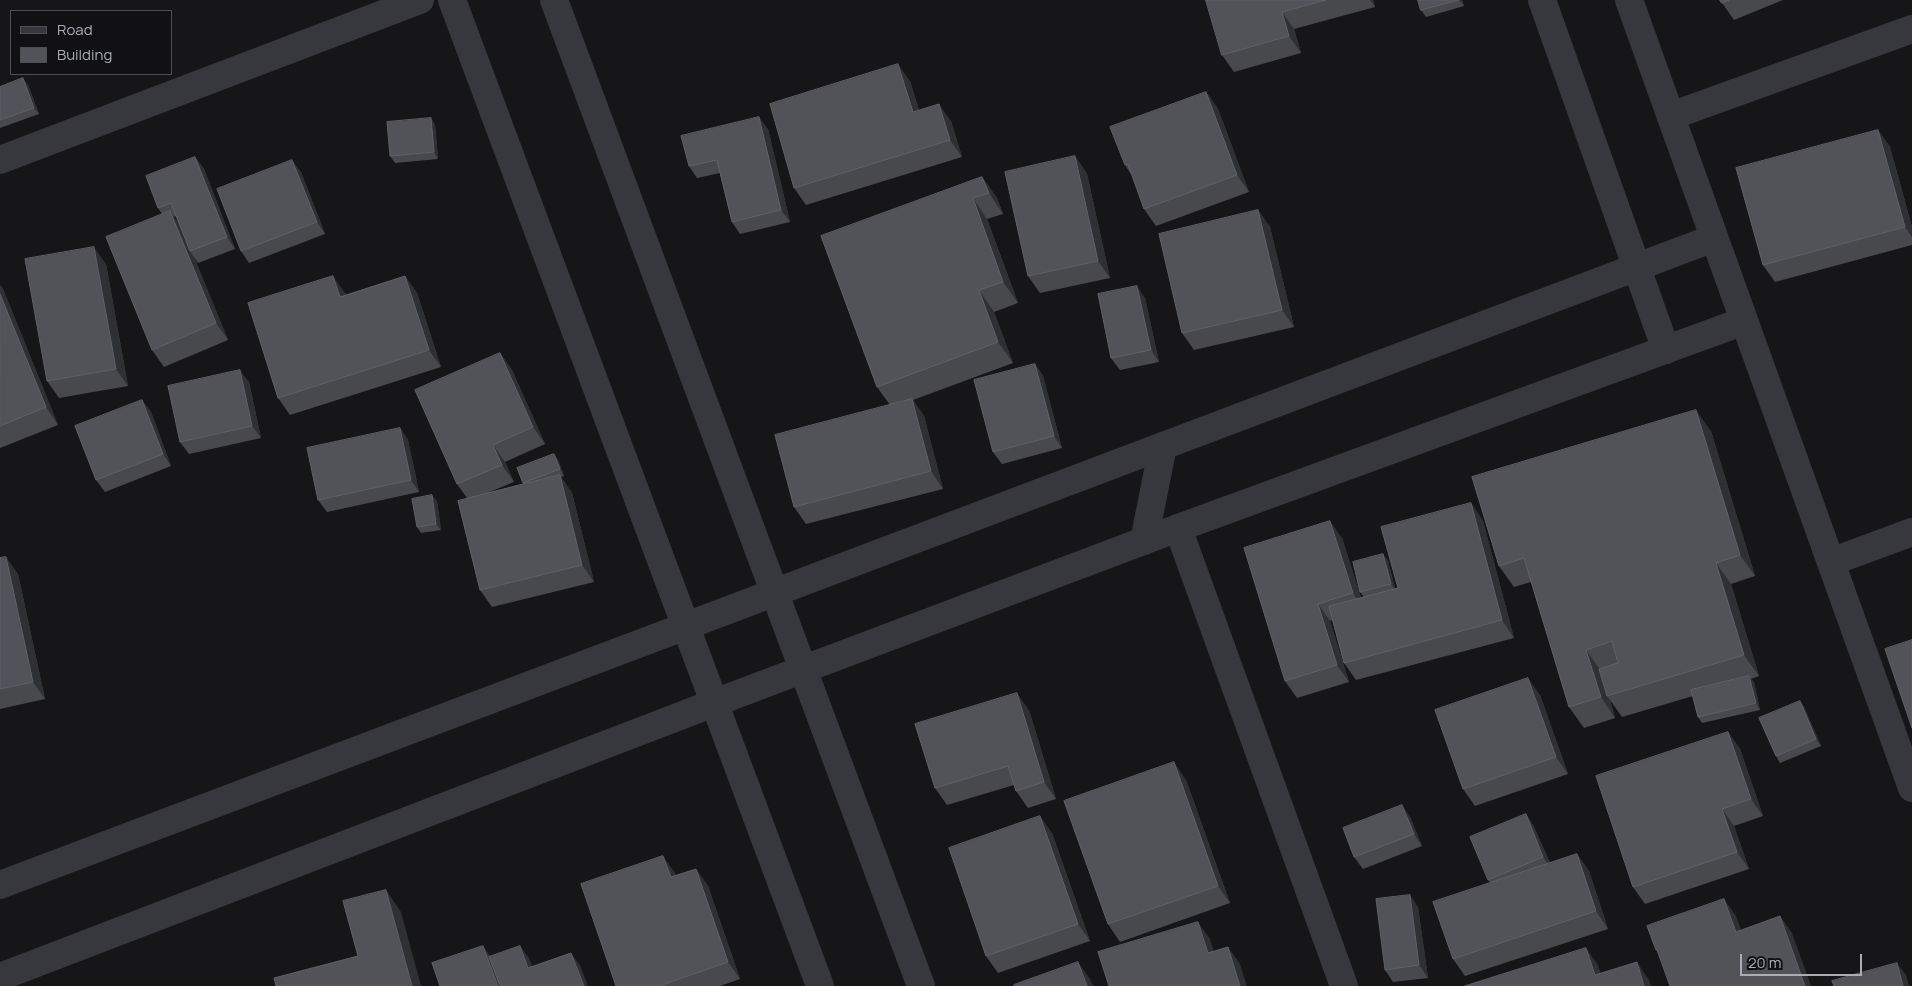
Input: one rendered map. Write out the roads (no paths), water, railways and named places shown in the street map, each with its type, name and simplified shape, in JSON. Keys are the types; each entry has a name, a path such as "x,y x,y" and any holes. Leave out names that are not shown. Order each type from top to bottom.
{"street":[{"path":"0,160 420,0"},
{"path":"452,0 820,986"},
{"path":"554,0 921,986"},
{"path":"1542,0 1666,350"},
{"path":"1629,0 1912,788"},
{"path":"1671,116 1912,29"},
{"path":"0,886 1714,238"},
{"path":"0,977 714,703 1178,528 1744,321"},
{"path":"1144,541 1162,446"},
{"path":"1178,528 1344,986"},
{"path":"1831,562 1912,532"}]}
